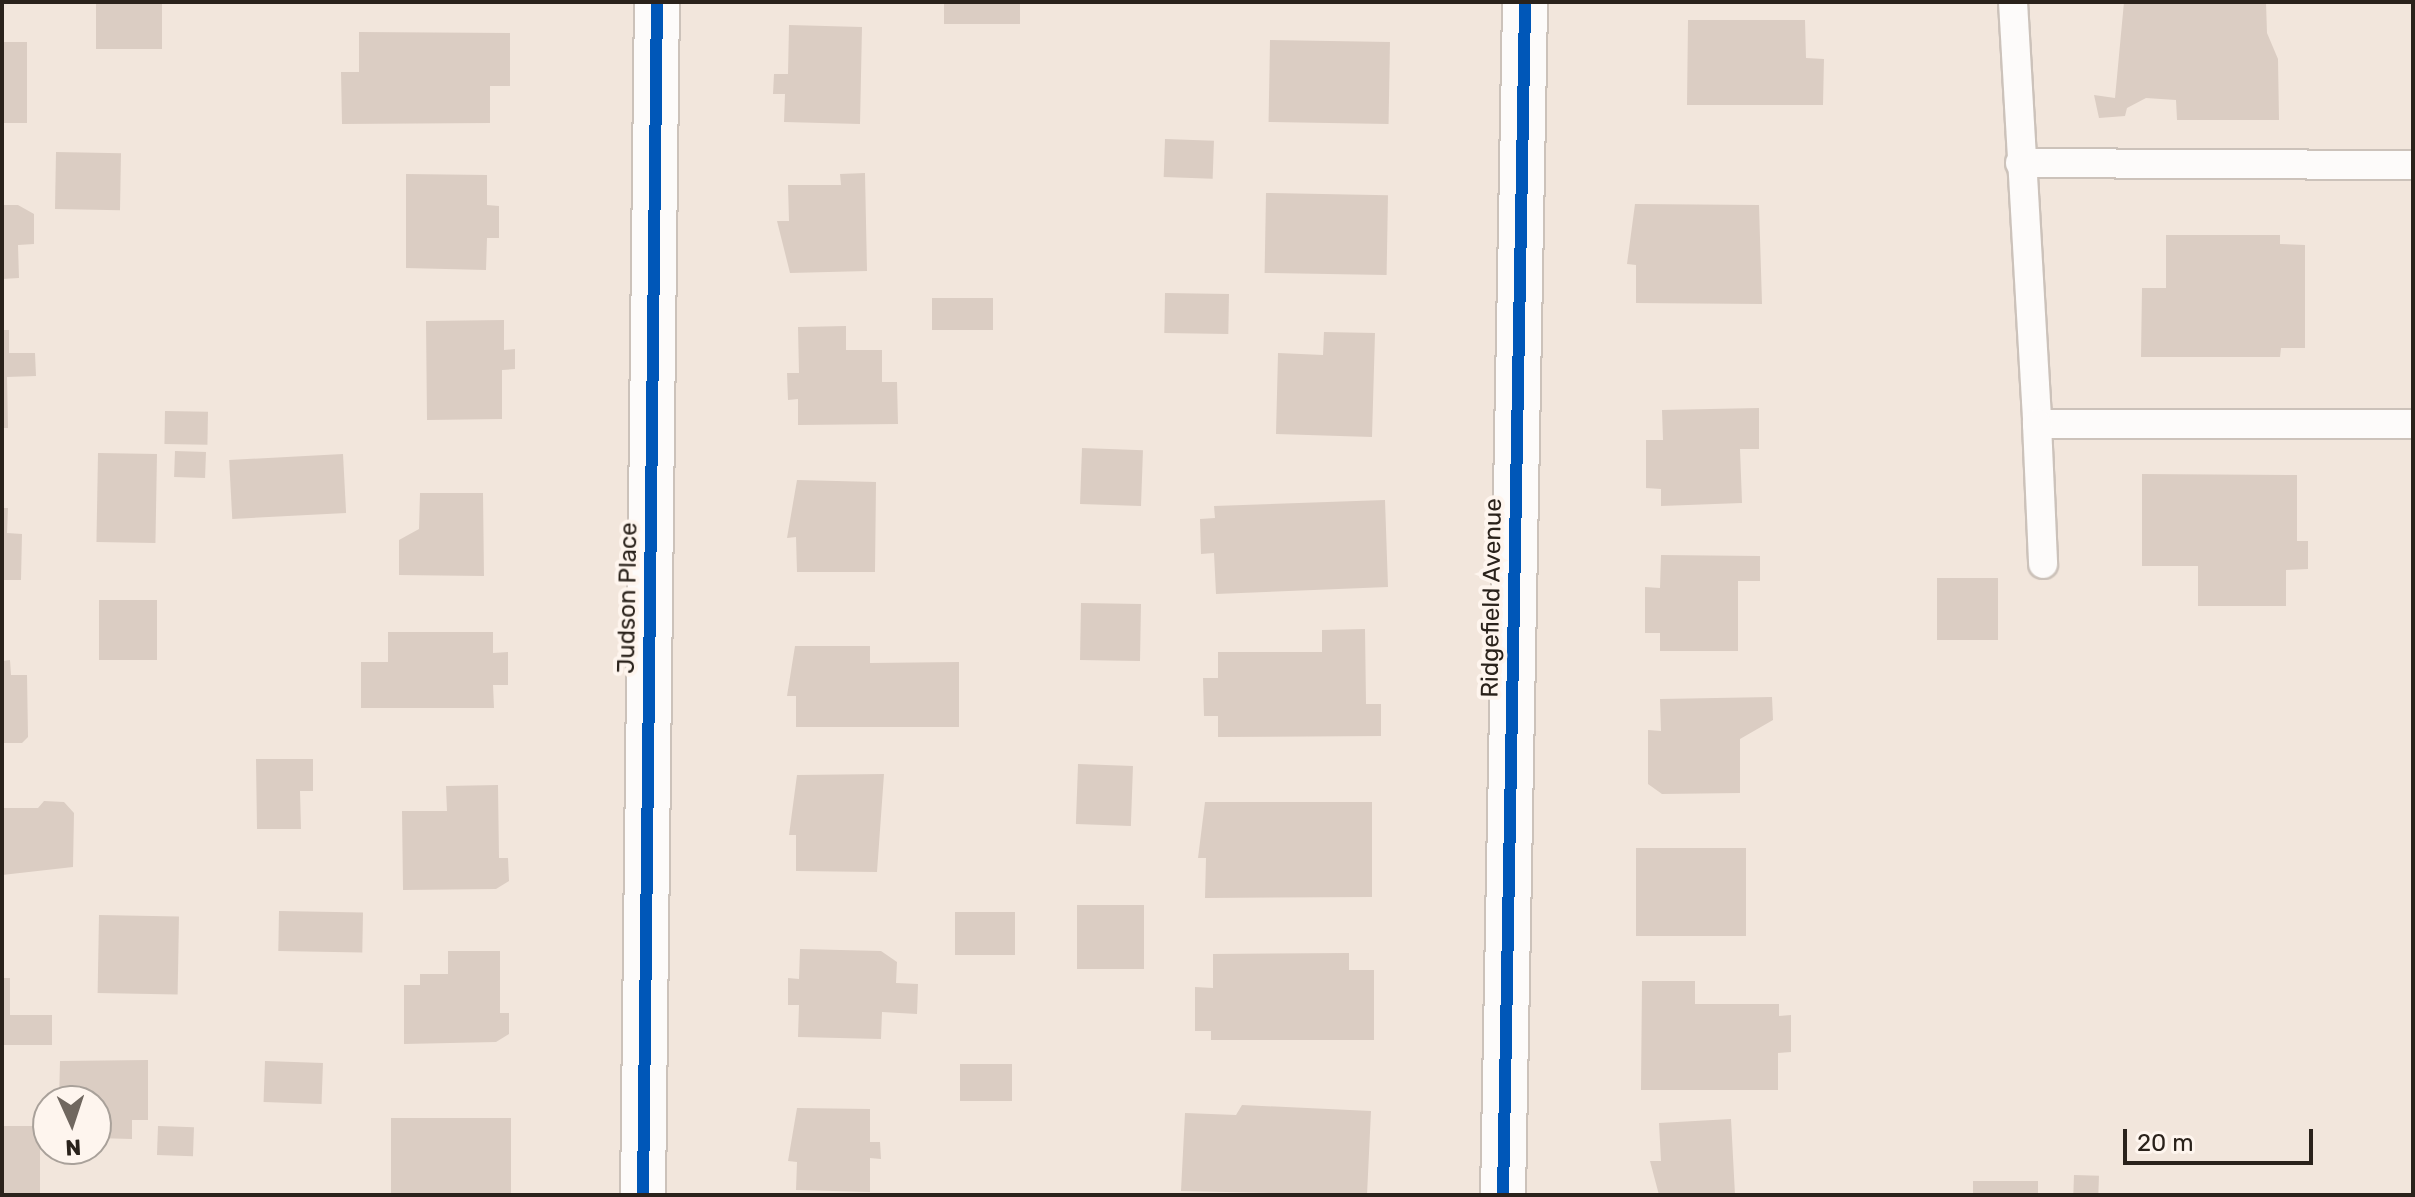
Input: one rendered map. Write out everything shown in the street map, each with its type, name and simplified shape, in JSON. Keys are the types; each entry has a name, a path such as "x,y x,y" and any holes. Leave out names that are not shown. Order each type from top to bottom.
{"street":[{"name":"Judson Place","path":"643,1195 657,2"},
{"name":"Ridgefield Avenue","path":"1503,1195 1525,2"}],"lane":[{"path":"2013,2 2043,564"},
{"path":"2020,163 2413,165"},
{"path":"2037,424 2413,424"}],"building":[{"path":"96,2 162,2 162,49 96,49"},
{"path":"944,2 1020,2 1020,24 944,24"},
{"path":"2124,2 2266,2 2267,33 2278,59 2279,120 2177,120 2176,100 2146,98 2127,108 2125,116 2099,118 2094,95 2115,98"},
{"path":"1688,20 1805,20 1806,58 1824,59 1823,105 1687,105"},
{"path":"789,25 862,27 860,124 784,122 785,94 773,94 774,74 788,74"},
{"path":"359,32 510,33 510,86 490,86 490,123 342,124 341,72 359,72"},
{"path":"1270,40 1390,42 1389,124 1269,122"},
{"path":"2,42 27,42 27,123 2,123"},
{"path":"1165,139 1214,141 1213,179 1164,177"},
{"path":"56,152 121,153 120,210 55,209"},
{"path":"865,173 867,271 790,273 777,221 789,221 788,185 841,185 840,174"},
{"path":"406,174 487,175 487,205 499,206 499,238 487,238 486,270 406,268"},
{"path":"1266,193 1388,195 1387,275 1265,273"},
{"path":"1635,204 1759,205 1762,304 1636,303 1636,265 1627,264"},
{"path":"2,205 18,205 34,214 34,244 18,245 19,278 2,279"},
{"path":"2166,235 2280,235 2280,244 2305,245 2305,348 2281,348 2280,357 2141,357 2142,288 2166,288"},
{"path":"1165,293 1229,294 1228,334 1164,333"},
{"path":"932,298 993,298 993,330 932,330"},
{"path":"504,320 504,350 515,349 515,369 502,370 502,419 427,420 426,321"},
{"path":"846,326 846,350 882,350 882,382 897,382 898,424 798,425 798,399 788,400 787,373 799,373 798,327"},
{"path":"2,330 9,330 9,353 35,353 36,376 7,377 8,428 2,428"},
{"path":"1324,332 1375,333 1372,437 1276,434 1278,353 1323,355"},
{"path":"1759,408 1759,449 1740,449 1742,503 1661,506 1661,489 1646,488 1646,440 1663,440 1662,410"},
{"path":"165,411 208,412 207,445 164,444"},
{"path":"1082,448 1143,450 1141,506 1080,504"},
{"path":"175,451 206,452 205,478 174,477"},
{"path":"98,453 157,454 155,543 96,542"},
{"path":"343,454 346,513 232,519 229,460"},
{"path":"2142,474 2297,475 2297,541 2308,541 2308,569 2286,570 2286,606 2198,606 2198,566 2142,566"},
{"path":"797,480 876,482 875,572 797,572 796,537 787,538"},
{"path":"420,493 483,493 484,576 399,575 399,540 419,529"},
{"path":"1385,500 1388,587 1216,594 1214,553 1201,554 1200,519 1215,518 1214,506"},
{"path":"2,508 8,508 7,533 22,534 21,580 2,580"},
{"path":"1661,555 1760,556 1760,581 1738,581 1738,651 1660,651 1660,633 1645,633 1645,587 1660,588"},
{"path":"1937,578 1998,578 1998,640 1937,640"},
{"path":"99,600 157,600 157,660 99,660"},
{"path":"1081,603 1141,604 1140,661 1080,660"},
{"path":"1365,629 1366,704 1381,704 1381,736 1218,737 1218,716 1204,716 1203,678 1218,678 1218,652 1322,652 1322,630"},
{"path":"388,632 493,632 493,653 508,652 508,685 493,685 494,708 361,708 361,662 388,662"},
{"path":"795,646 870,646 870,663 959,662 959,727 796,727 796,696 787,696"},
{"path":"10,660 11,675 27,675 28,737 22,743 2,743 2,661"},
{"path":"1772,697 1773,720 1740,739 1740,793 1662,794 1648,784 1648,730 1661,731 1660,699"},
{"path":"256,759 313,759 313,791 300,791 301,829 257,829"},
{"path":"1078,764 1133,766 1131,826 1076,824"},
{"path":"884,774 877,872 796,871 796,835 789,835 797,775"},
{"path":"498,785 499,858 508,858 509,881 496,889 403,890 402,811 447,811 446,786"},
{"path":"44,801 64,802 74,813 73,867 2,875 2,808 38,808"},
{"path":"1205,802 1372,802 1372,897 1205,898 1206,858 1198,858"},
{"path":"1636,848 1746,848 1746,936 1636,936"},
{"path":"1077,905 1144,905 1144,969 1077,969"},
{"path":"279,911 363,912 362,952 278,951"},
{"path":"955,912 1015,912 1015,955 955,955"},
{"path":"99,915 179,916 178,994 98,993"},
{"path":"800,949 881,951 897,962 896,983 918,984 917,1014 882,1012 881,1039 798,1037 799,1005 788,1005 788,978 799,979"},
{"path":"448,951 500,951 500,1013 509,1013 509,1034 496,1042 404,1044 404,985 420,985 420,974 448,974"},
{"path":"1349,953 1349,970 1374,970 1374,1040 1211,1040 1211,1031 1195,1031 1195,987 1213,988 1213,954"},
{"path":"2,978 10,978 10,1015 52,1015 52,1045 2,1045"},
{"path":"1642,981 1695,981 1695,1004 1779,1004 1779,1016 1791,1015 1791,1052 1778,1053 1778,1090 1641,1090"},
{"path":"148,1060 148,1120 132,1120 132,1139 112,1138 112,1085 59,1085 60,1061"},
{"path":"265,1061 323,1063 322,1104 264,1102"},
{"path":"960,1064 1012,1064 1012,1101 960,1101"},
{"path":"1242,1105 1371,1111 1367,1195 1181,1191 1185,1113 1236,1115"},
{"path":"797,1108 870,1109 870,1142 880,1142 881,1159 870,1158 870,1192 796,1190 797,1162 788,1161"},
{"path":"391,1118 511,1118 511,1195 391,1195"},
{"path":"1731,1119 1735,1195 1659,1195 1650,1161 1661,1161 1659,1123"},
{"path":"2,1126 32,1126 32,1165 40,1165 40,1195 2,1195"},
{"path":"158,1126 194,1127 193,1156 157,1155"},
{"path":"2074,1175 2099,1176 2098,1195 2073,1195"},
{"path":"1973,1181 2038,1181 2038,1195 1973,1195"}],"cycle path":[{"path":"643,1195 657,2"},
{"path":"1503,1195 1525,2"}]}
